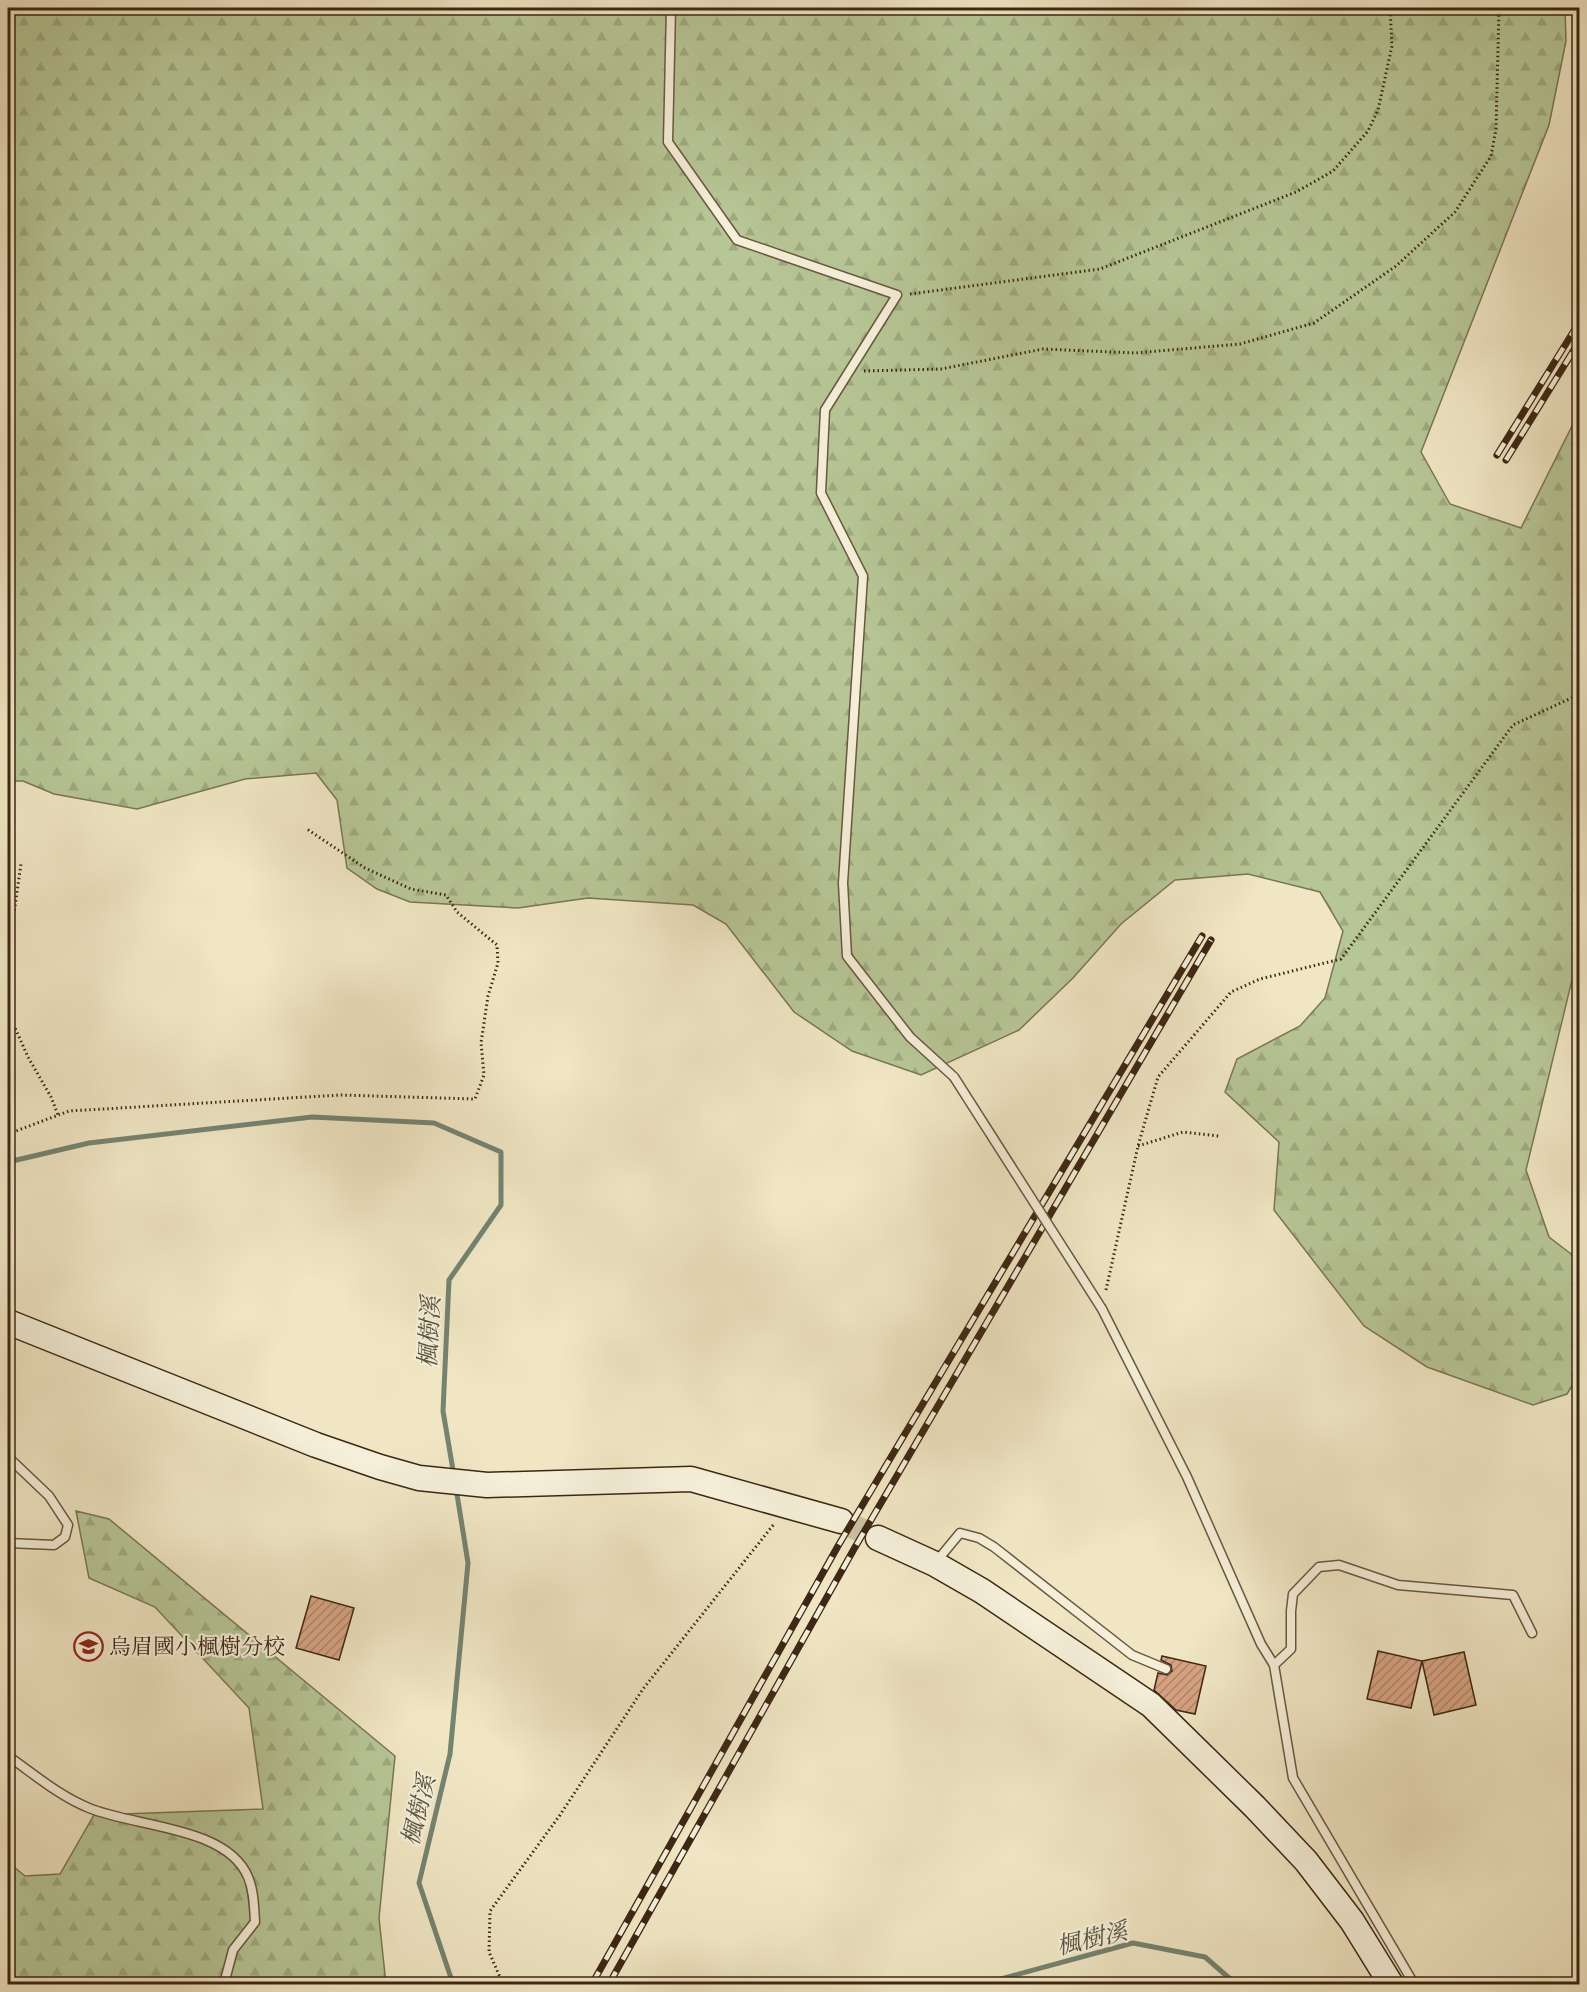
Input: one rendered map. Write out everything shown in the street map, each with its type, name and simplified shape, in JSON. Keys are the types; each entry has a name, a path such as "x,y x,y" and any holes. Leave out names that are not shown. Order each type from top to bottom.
{"street":[{"path":"8,1322 316,1445 419,1478 487,1485 691,1479 841,1521"},
{"path":"878,1538 935,1564 1034,1626 1151,1705 1255,1807 1306,1861 1352,1921 1391,1984"}],"lane":[{"path":"671,8 668,142 737,240 897,295 825,410 820,493 863,576 843,883 847,956 910,1037 954,1077 1102,1309 1187,1477 1261,1644 1274,1665 1293,1778 1414,1984"},
{"path":"8,1457 49,1496 68,1525 65,1537 54,1545 8,1543"},
{"path":"935,1564 960,1533 979,1538 994,1547 1132,1655 1166,1669"},
{"path":"1274,1665 1291,1649 1293,1594 1318,1567 1339,1565 1398,1585 1513,1595 1532,1633"},
{"path":"8,1756 68,1798 91,1809 211,1840 232,1856 248,1876 254,1898 255,1922 233,1950 224,1984"}],"path":[{"path":"897,295 1100,269 1296,192 1333,171 1368,131 1378,110 1392,46 1390,8"},
{"path":"849,372 941,369 1043,349 1135,353 1240,344 1314,323 1396,266 1455,212 1491,156 1496,129 1499,8"},
{"path":"1102,1309 1138,1146 1158,1077 1231,992 1260,979 1341,959 1513,725 1580,694"},
{"path":"8,1134 69,1111 340,1095 476,1099 484,1075 480,1043 488,996 498,963 497,945 457,912 446,895 411,888 366,868 308,829"},
{"path":"8,955 21,864"},
{"path":"8,1012 27,1057 51,1097 58,1115"},
{"path":"1138,1146 1183,1132 1219,1136"},
{"path":"503,1984 489,1952 490,1911 560,1815 643,1689 788,1506"}],"green space":[{"path":"8,8 1565,8 1566,41 1549,125 1421,452 1450,504 1521,528 1579,412 1579,951 1526,1170 1549,1237 1579,1260 1579,1374 1567,1394 1533,1405 1427,1367 1364,1326 1274,1210 1279,1142 1225,1092 1237,1059 1300,1026 1325,998 1343,931 1320,892 1248,874 1175,880 1121,924 1073,978 1019,1030 921,1075 852,1051 794,1012 726,924 693,905 588,898 518,908 410,902 377,889 347,868 337,800 316,773 245,779 137,809 54,794 23,781 8,781"},
{"path":"76,1511 109,1519 395,1756 379,1918 386,1984 8,1984 8,1862 25,1876 60,1874 94,1815 263,1809 249,1708 155,1607 89,1578"}],"building":[{"path":"311,1596 354,1608 339,1660 296,1648"},
{"path":"1378,1651 1422,1661 1411,1708 1367,1699"},
{"path":"1464,1652 1476,1705 1434,1715 1422,1661"},
{"path":"1162,1656 1206,1666 1195,1714 1176,1710 1154,1690 1158,1673 1167,1675 1172,1671 1171,1665 1161,1660"}],"waterway":[{"name":"楓樹溪","path":"8,1162 89,1143 312,1117 434,1123 501,1152 501,1205 449,1280 443,1411 454,1476"},
{"name":"楓樹溪","path":"453,1984 419,1883 450,1754 468,1563 456,1488"},
{"name":"楓樹溪","path":"982,1984 1133,1943 1205,1957 1236,1984"}],"tunnel":[{"path":"841,1521 878,1538"}],"railway":[{"path":"1497,455 1580,321"},
{"path":"1506,460 1580,340"},
{"path":"592,1984 838,1546 1202,936"},
{"path":"609,1984 854,1549 1211,940"}],"place":[{"name":"烏眉國小楓樹分校","path":"88,1646"}]}
